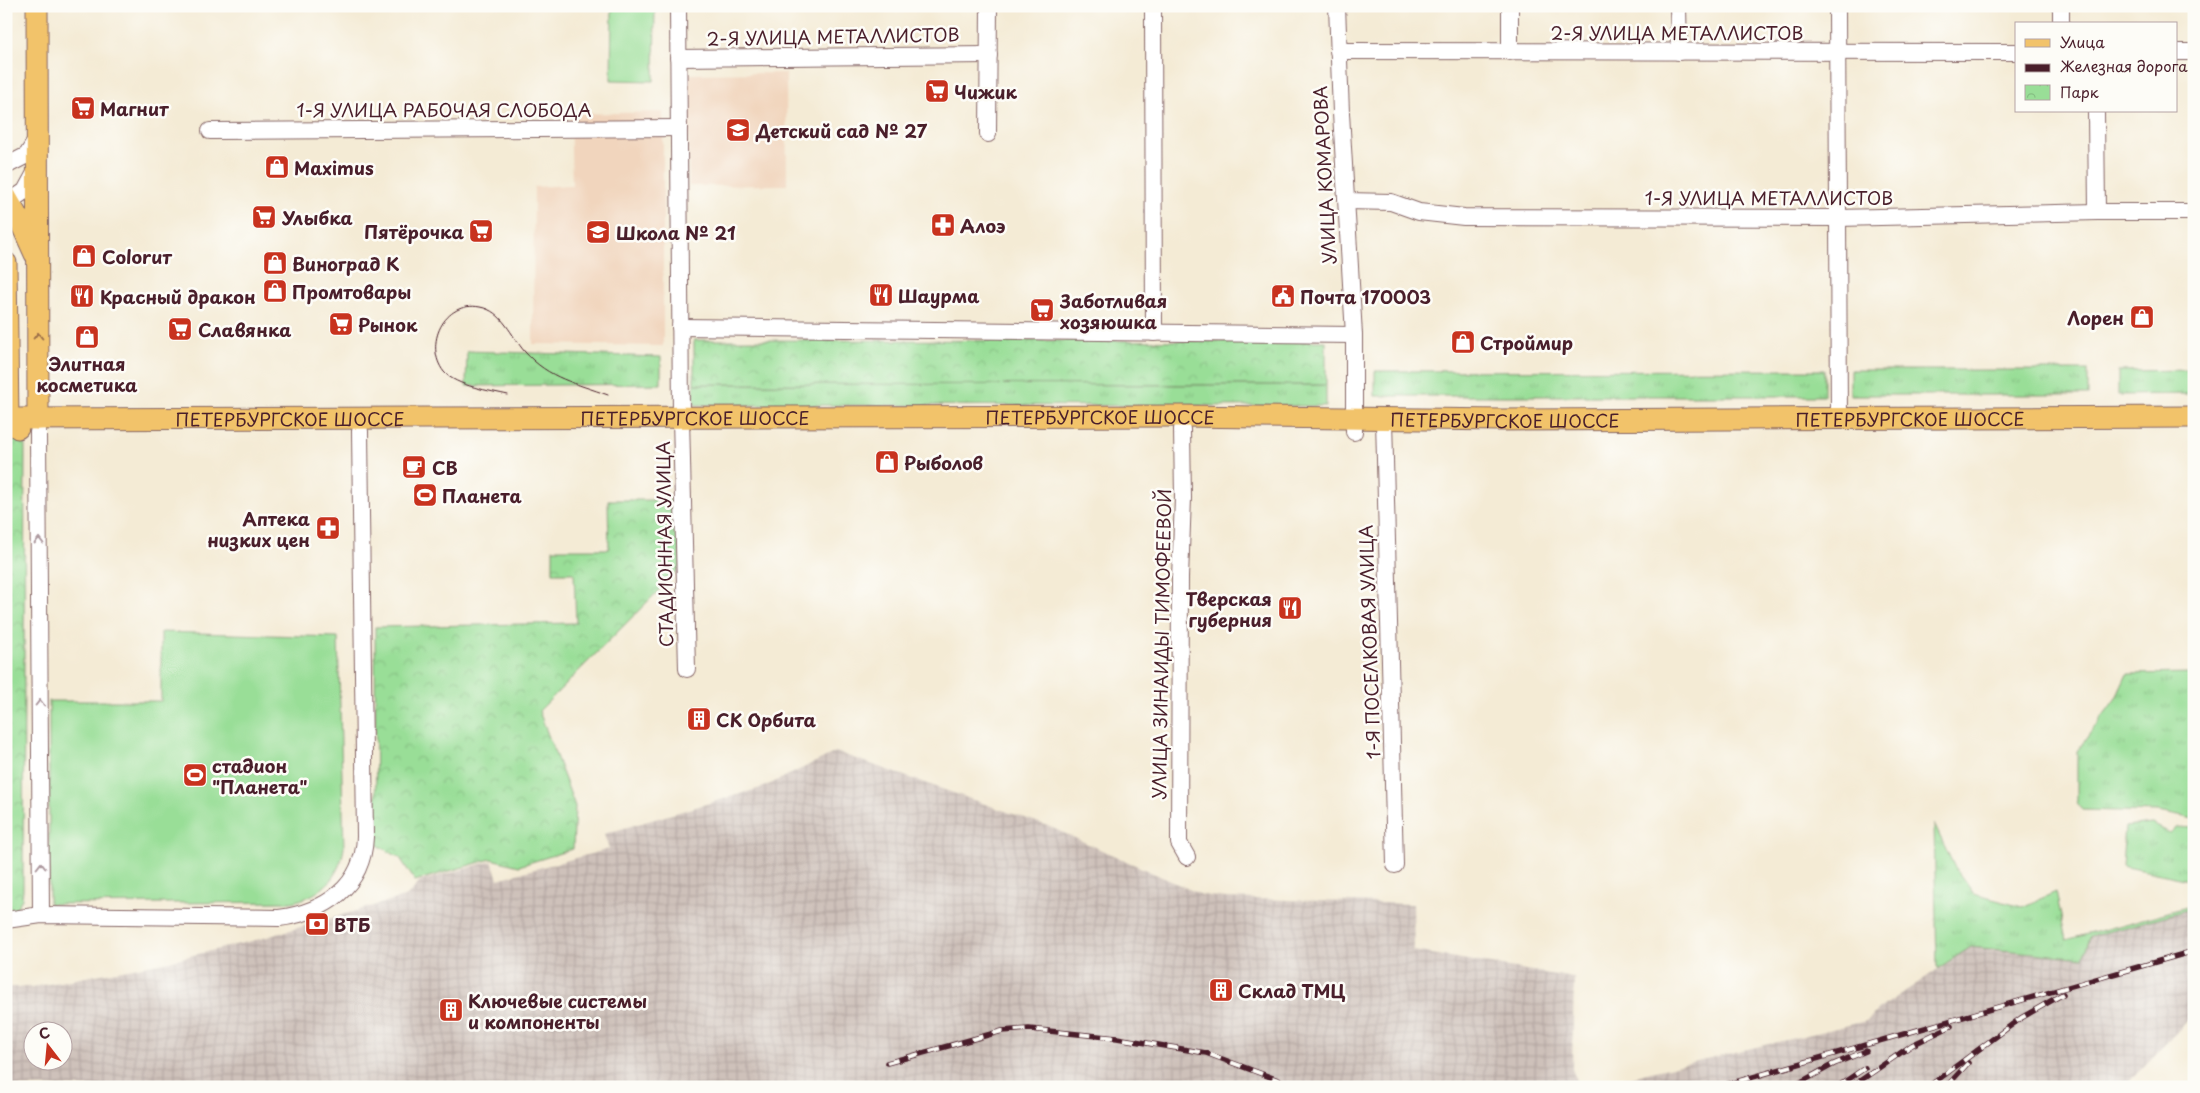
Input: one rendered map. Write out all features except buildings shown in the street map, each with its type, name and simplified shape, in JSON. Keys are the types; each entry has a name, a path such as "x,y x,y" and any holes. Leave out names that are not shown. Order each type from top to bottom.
{"main road":[{"path":"20,426 38,264 37,6"},
{"path":"7,201 25,232 38,264"},
{"path":"6,263 20,426"},
{"name":"ПЕТЕРБУРГСКОЕ ШОССЕ","path":"1384,426 1839,419 2194,417"},
{"name":"ПЕТЕРБУРГСКОЕ ШОССЕ","path":"20,426 1182,423 1354,425 1523,434 2194,429"}],"street":[{"name":"СТАДИОННАЯ УЛИЦА","path":"678,6 681,424 687,669"},
{"path":"988,6 988,134"},
{"path":"1153,6 1154,333"},
{"name":"УЛИЦА КОМАРОВА","path":"1337,6 1354,335 1354,425"},
{"path":"1510,6 1510,52"},
{"path":"1678,6 1679,52"},
{"path":"1837,6 1839,419"},
{"path":"2061,6 2061,22"},
{"name":"2-Я УЛИЦА МЕТАЛЛИСТОВ","path":"1338,51 2015,52"},
{"path":"2178,52 2194,52"},
{"name":"2-Я УЛИЦА МЕТАЛЛИСТОВ","path":"678,58 989,54"},
{"path":"2096,112 2097,212"},
{"name":"1-Я УЛИЦА РАБОЧАЯ СЛОБОДА","path":"210,131 679,128"},
{"path":"6,166 27,155 38,137"},
{"path":"7,201 27,188 38,166"},
{"name":"1-Я УЛИЦА МЕТАЛЛИСТОВ","path":"1347,201 1391,202 1419,212 1464,217 1838,218 2097,212 2194,212"},
{"path":"680,327 1354,335"},
{"name":"УЛИЦА ЗИНАИДЫ ТИМОФЕЕВОЙ","path":"1182,423 1179,843 1187,858"},
{"path":"6,920 41,914 279,918 308,912 326,903 342,891 357,873 363,855 365,836 360,425"},
{"path":"20,426 41,914"},
{"name":"1-Я ПОСЕЛКОВАЯ УЛИЦА","path":"1384,426 1395,865"}],"shaded area":[{"name":"Детский сад № 27","path":"786,73 787,185 689,186 688,74"},
{"name":"Школа № 21","path":"663,112 663,346 533,344 534,187 572,185 570,114"},
{"path":"836,752 1048,826 1202,895 1226,898 1413,904 1414,951 1574,978 1572,1069 1579,1087 6,1087 6,987 33,987 165,962 260,939 407,896 421,881 492,861 498,879 609,849 604,834 764,787"},
{"path":"2194,908 2194,1014 2124,1087 1588,1087 1866,1021 1879,1009 1971,947 2083,958 2090,937"}],"green space":[{"path":"612,6 655,6 654,81 611,80"},
{"path":"694,340 1326,341 1326,385 694,384"},
{"path":"467,351 661,357 661,384 466,386"},
{"path":"1824,370 1824,396 1375,396 1375,371"},
{"path":"1850,370 2088,370 2088,395 1850,395"},
{"path":"2194,370 2194,394 2118,395 2118,371"},
{"path":"694,384 1326,385 1326,406 694,405"},
{"path":"6,438 25,439 23,889 22,899 15,910 6,912"},
{"path":"608,500 677,500 681,568 539,711 575,806 573,849 519,866 491,859 415,881 400,858 376,844 375,627 576,623 574,573 553,573 553,549 609,549"},
{"name":"стадион \"Планета\"","path":"161,632 338,637 344,848 342,859 333,877 312,895 292,902 49,904 49,701 161,701"},
{"path":"2194,673 2194,819 2158,812 2082,810 2077,802 2077,751 2116,698 2127,674"},
{"path":"1934,824 1955,868 1974,894 2022,907 2056,892 2066,940 2194,905 2194,908 2090,937 2083,958 1971,947 1937,969"},
{"path":"2152,824 2170,833 2176,827 2194,828 2194,881 2122,866 2125,827"}],"tram line":[{"path":"508,395 465,384 449,377 444,372 438,361 437,338 447,317 456,310 467,307 488,309 501,319 520,346 534,361 553,374 608,395"}],"railway":[{"path":"1718,1087 2194,951"},
{"path":"1928,1087 2021,1018 2063,994"},
{"path":"1851,1087 1912,1045 1951,1026"},
{"path":"887,1063 1002,1031 1029,1029 1117,1038 1206,1053 1297,1087"},
{"path":"1792,1087 1834,1064 1866,1051"},
{"path":"1946,1087 1968,1063"},
{"path":"1837,1087 1865,1068"}],"place":[{"name":"Чижик","path":"937,91"},
{"name":"Магнит","path":"83,108"},
{"name":"Детский сад № 27","path":"738,130"},
{"name":"Maximus","path":"277,167"},
{"name":"Улыбка","path":"264,217"},
{"name":"Алоэ","path":"943,225"},
{"name":"Пятёрочка","path":"481,231"},
{"name":"Школа № 21","path":"598,232"},
{"name":"Colorит","path":"84,256"},
{"name":"Виноград К","path":"275,263"},
{"name":"Промтовары","path":"275,291"},
{"name":"Шаурма","path":"881,295"},
{"name":"Красный дракон","path":"82,296"},
{"name":"Почта 170003","path":"1283,296"},
{"name":"Заботливая хозяюшка","path":"1042,310"},
{"name":"Лорен","path":"2142,317"},
{"name":"Рынок","path":"341,324"},
{"name":"Славянка","path":"180,329"},
{"name":"Элитная косметика","path":"87,337"},
{"name":"Строймир","path":"1463,342"},
{"name":"Рыболов","path":"887,462"},
{"name":"СВ","path":"414,467"},
{"name":"Планета","path":"425,495"},
{"name":"Аптека низких цен","path":"328,528"},
{"name":"Тверская губерния","path":"1290,608"},
{"name":"СК Орбита","path":"699,719"},
{"name":"стадион \"Планета\"","path":"195,775"},
{"name":"ВТБ","path":"317,924"},
{"name":"Склад ТМЦ","path":"1221,990"},
{"name":"Ключевые системы и компоненты","path":"451,1010"}]}
